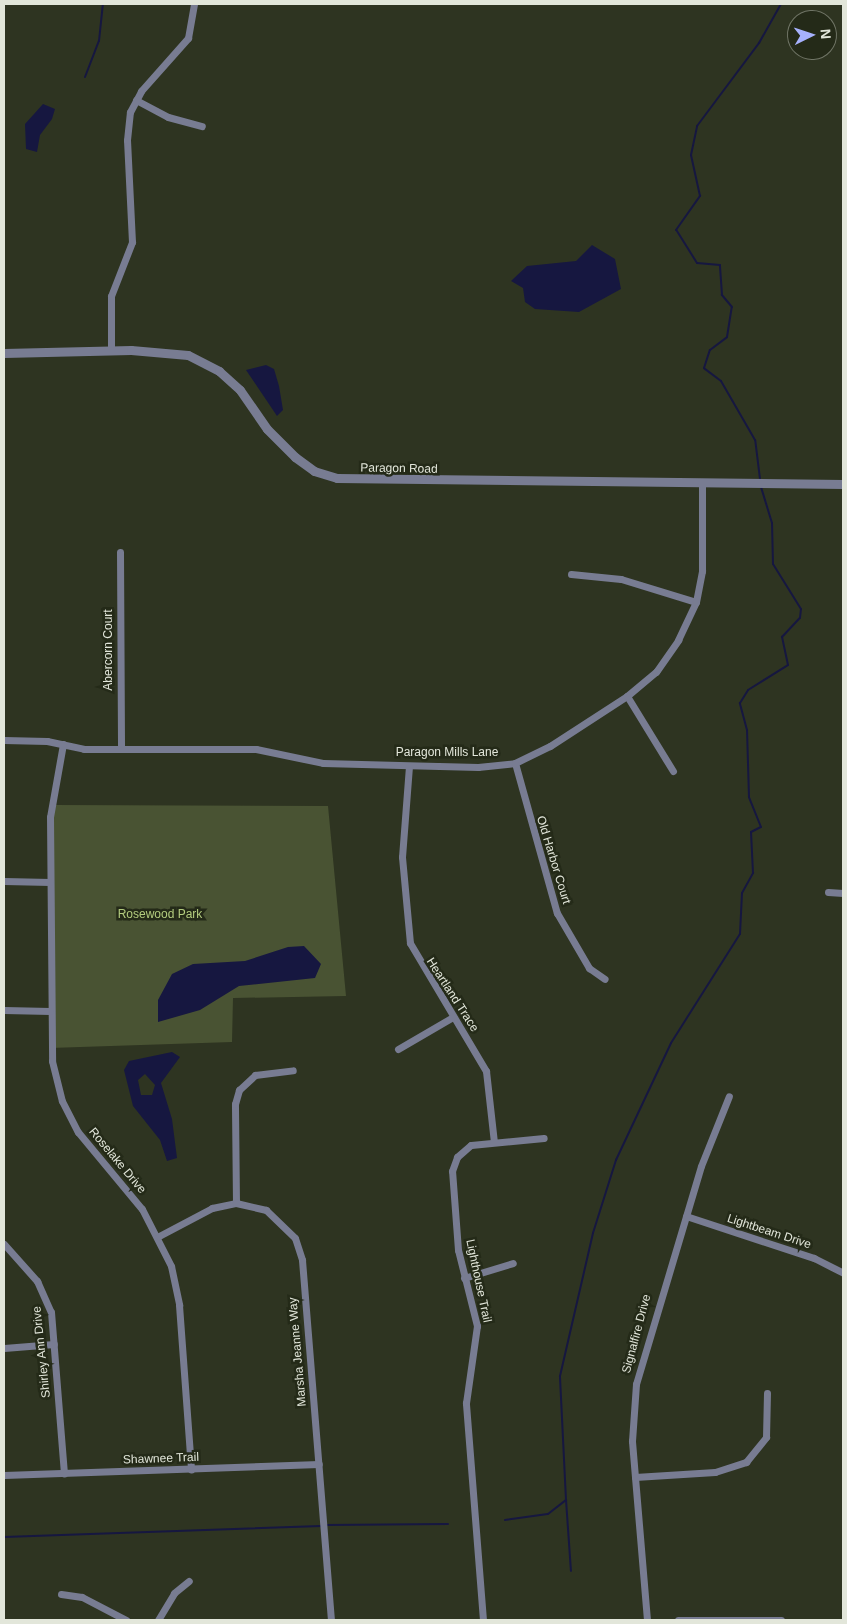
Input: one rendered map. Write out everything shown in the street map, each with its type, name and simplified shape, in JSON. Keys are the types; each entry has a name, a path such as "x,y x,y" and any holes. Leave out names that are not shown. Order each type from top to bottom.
{"street":[{"path":"111,350 111,296 132,242 127,140 136,100 188,38 194,4"},
{"path":"136,100 168,117 202,126"},
{"name":"Paragon Road","path":"4,353 111,350 188,355 219,371 240,390 280,444 306,466 337,478 843,484"},
{"name":"Paragon Mills Lane","path":"4,740 12,739 121,749 256,749 323,763 409,766 515,763 550,746 627,696 656,672 678,640 696,602 702,571 702,483"},
{"name":"Abercorn Court","path":"120,552 121,749"},
{"path":"571,574 621,579 696,602"},
{"path":"627,696 674,771"},
{"name":"Roselake Drive","path":"63,744 50,817 50,1011 52,1061 69,1116 87,1146 133,1198 159,1236 179,1305 192,1470"},
{"name":"Old Harbor Court","path":"515,763 557,913 589,968 605,979"},
{"name":"Heartland Trace","path":"409,766 402,857 409,935 418,963 486,1071 494,1142"},
{"path":"4,881 50,882"},
{"path":"828,892 843,893"},
{"path":"4,1010 50,1011"},
{"path":"398,1049 453,1017"},
{"path":"236,1203 235,1104 239,1090 255,1075 293,1070"},
{"name":"Signalfire Drive","path":"647,1620 634,1477 632,1414 640,1361 720,1110 729,1096"},
{"name":"Lighthouse Trail","path":"483,1620 466,1403 477,1326 458,1250 453,1165 465,1148 494,1142 544,1138"},
{"name":"Marsha Jeanne Way","path":"159,1236 212,1208 236,1203 274,1215 288,1228 300,1250 331,1620"},
{"name":"Lightbeam Drive","path":"686,1216 814,1258 843,1273"},
{"name":"Shirley Ann Drive","path":"4,1244 44,1292 54,1344 64,1473"},
{"path":"464,1278 513,1263"},
{"path":"4,1348 54,1344"},
{"path":"634,1477 715,1472 746,1462 766,1437 767,1393"},
{"name":"Shawnee Trail","path":"4,1475 192,1470 319,1464"},
{"path":"158,1620 174,1593 189,1582"},
{"path":"61,1594 82,1597 126,1620"},
{"path":"678,1620 781,1620"}],"green space":[{"name":"Rosewood Park","path":"52,805 328,806 346,996 233,998 232,1042 50,1048"}],"shaded area":[{"path":"43,104 55,109 52,119 40,135 37,152 26,149 25,124"},
{"path":"592,245 615,259 621,289 579,312 535,309 525,302 523,288 511,281 527,266 576,261"},
{"path":"266,365 274,369 279,386 283,410 277,416 246,370"},
{"path":"304,946 321,964 315,978 239,986 200,1010 158,1022 158,1000 172,974 193,964 245,961 288,947"},
{"path":"172,1052 180,1057 161,1083 172,1119 177,1158 167,1161 160,1140 133,1106 124,1070 129,1061","holes":["145,1074 155,1085 152,1095 141,1095 138,1080"]}],"waterway":[{"path":"85,77 99,41 103,4"},
{"path":"760,479 755,440 721,381 704,368 710,350 727,337 732,307 722,295 720,265 697,263 676,230 700,196 691,155 697,126 759,43 781,4"},
{"path":"505,1520 548,1514 566,1500 560,1376 593,1233 616,1160 671,1043 740,934 742,893 753,873 751,832 761,827 749,797 747,730 740,703 748,690 788,665 782,637 800,618 801,609 773,564 772,523 761,486"},
{"path":"566,1500 571,1571"},
{"path":"325,1525 448,1524"},
{"path":"4,1537 321,1526"}]}
